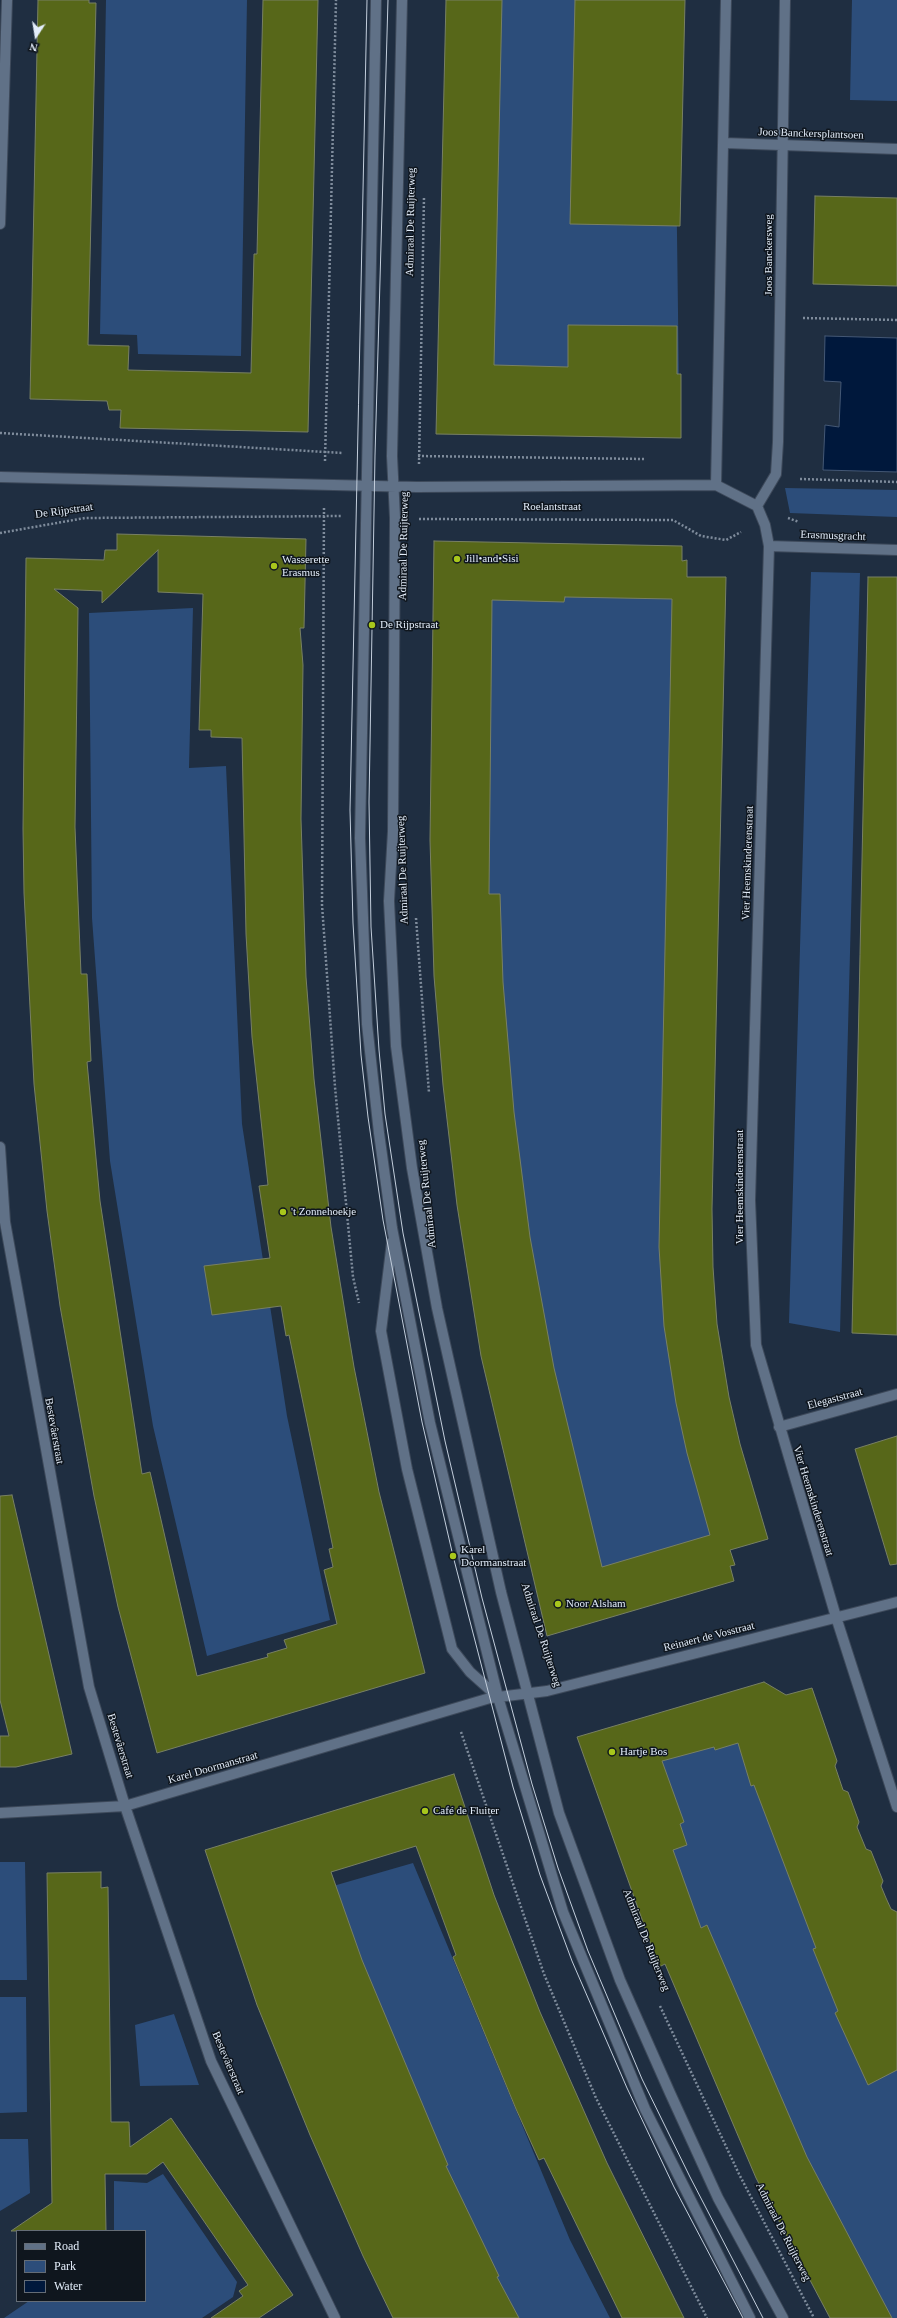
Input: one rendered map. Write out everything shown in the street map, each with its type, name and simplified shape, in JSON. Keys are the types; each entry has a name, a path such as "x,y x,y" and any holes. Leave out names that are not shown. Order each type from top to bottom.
{"street":[{"path":"0,224 7,0"},
{"path":"376,0 360,838 367,1024 378,1134 392,1228 430,1423 498,1697 563,1912 645,2109 750,2318"},
{"name":"Admiraal De Ruijterweg","path":"402,0 393,448 395,486 393,832 389,901 396,1046 412,1168 437,1308 501,1592 559,1813 620,1980 718,2198 783,2318"},
{"path":"716,485 726,0"},
{"name":"Joos Banckersweg","path":"757,506 776,474 781,318 785,0"},
{"name":"Joos Banckersplantsoen","path":"724,143 897,149"},
{"name":"Roelantstraat","path":"0,477 324,483 417,487 716,485 757,506"},
{"path":"757,506 765,525 769,546"},
{"name":"Erasmusgracht","path":"769,546 897,550"},
{"name":"Vier Heemskinderenstraat","path":"769,546 750,1200 756,1345 836,1617 897,1807"},
{"name":"Bestevâerstraat","path":"0,1147 5,1222 89,1687 125,1806 211,2061 336,2318"},
{"path":"392,1228 390,1263 381,1331 407,1469 452,1649 470,1672 498,1697"},
{"name":"Elegaststraat","path":"779,1427 897,1394"},
{"name":"Reinaert de Vosstraat","path":"498,1697 546,1691 897,1602"},
{"name":"Karel Doormanstraat","path":"0,1814 125,1806 498,1697"}],"path":[{"name":"Admiraal De Ruijterweg","path":"417,487 419,456 424,189"},
{"path":"781,318 897,320"},
{"path":"0,433 302,451"},
{"path":"419,456 650,459"},
{"path":"776,474 805,480 897,482"},
{"name":"Roelantstraat","path":"395,518 673,520 701,536 726,540 745,530 757,506"},
{"name":"De Rijpstraat","path":"0,533 85,518 366,516"},
{"name":"Admiraal De Ruijterweg","path":"416,910 429,1098"},
{"name":"Admiraal De Ruijterweg","path":"658,2001 739,2174 814,2318"}],"green space":[{"path":"106,0 247,0 241,356 138,354 137,335 100,334"},
{"path":"485,0 674,0 679,390 482,386"},
{"path":"852,0 897,0 897,101 850,100"},
{"path":"785,488 897,490 897,517 790,513"},
{"path":"811,572 860,573 840,1332 789,1323"},
{"path":"477,590 697,593 689,1351 727,1545 588,1589 467,926"},
{"path":"193,608 189,768 226,766 242,1124 287,1416 330,1620 207,1656 153,1426 110,1161 92,918 89,613"},
{"path":"774,1714 897,2026 897,2318 869,2318 621,1755"},
{"path":"0,1862 25,1862 27,1980 0,1980"},
{"path":"413,1863 570,2240 610,2318 465,2318 288,1899"},
{"path":"0,1997 26,1997 27,2112 0,2113"},
{"path":"174,2014 199,2085 140,2086 135,2025"},
{"path":"0,2139 28,2139 30,2193 0,2211"},
{"path":"163,2174 237,2282 233,2297 202,2318 4,2318 28,2302 146,2302 146,2230 114,2230 114,2181 147,2183"}],"water":[{"path":"825,336 897,338 897,472 823,470 825,425 839,427 841,382 824,381"}],"building":[{"path":"38,0 89,0 89,3 96,3 88,345 129,346 128,370 251,373 254,254 257,254 263,0 318,0 308,432 120,428 121,410 109,410 107,401 30,399"},
{"path":"446,0 502,0 494,365 568,367 568,325 677,326 677,374 681,374 681,438 436,434"},
{"path":"575,0 685,0 680,226 570,224"},
{"path":"815,196 897,198 897,286 813,284"},
{"path":"117,534 306,539 304,628 300,628 303,665 301,819 306,977 314,1079 331,1227 354,1367 379,1492 425,1673 157,1753 118,1607 94,1496 60,1306 47,1211 34,1084 24,893 23,829 26,558 104,560 105,550 117,550","holes":["158,550 158,592 203,594 199,730 211,730 211,737 242,738 246,934 252,1037 268,1185 259,1186 270,1258 204,1266 212,1315 281,1306 286,1336 289,1335 333,1548 329,1549 333,1567 324,1570 337,1624 284,1640 287,1648 267,1654 268,1657 197,1676 150,1472 142,1474 100,1201 87,1062 91,1061 87,974 81,974 75,827 78,608 54,589 102,591 102,603"]},
{"path":"434,541 682,546 682,561 687,560 687,577 726,577 712,1209 713,1267 717,1324 729,1397 740,1444 768,1539 730,1550 735,1565 730,1566 734,1581 547,1636 481,1356 457,1205 443,1085 434,976 430,840","holes":["565,597 672,599 659,1247 664,1326 676,1403 687,1453 710,1535 602,1567 554,1368 530,1237 514,1112 503,982 500,894 489,894 492,600 564,602"]},
{"path":"868,577 897,577 897,1335 852,1333"},
{"path":"897,1436 897,1564 890,1565 855,1449"},
{"path":"12,1495 72,1754 16,1767 0,1767 0,1736 9,1736 0,1700 0,1496"},
{"path":"764,1682 786,1695 812,1688 837,1761 835,1766 843,1790 848,1792 859,1822 857,1827 866,1849 871,1851 883,1881 881,1886 891,1909 897,1912 897,2070 868,2085 835,2013 838,2011 813,1949 816,1948 754,1785 751,1786 738,1743 715,1750 714,1747 662,1761 684,1822 680,1824 687,1845 673,1850 701,1928 707,1925 807,2157 892,2318 830,2318 756,2178 665,1964 659,1967 577,1737"},
{"path":"454,1774 494,1895 540,2012 607,2163 684,2318 622,2318 544,2158 539,2160 516,2109 453,1957 456,1955 416,1846 331,1872 362,1960 448,2165 446,2166 499,2276 497,2277 519,2318 393,2318 363,2256 310,2135 257,2005 205,1850"},
{"path":"101,1872 101,1888 108,1887 111,2122 129,2122 130,2147 171,2118 293,2295 259,2318 211,2318 243,2296 239,2291 248,2285 163,2162 147,2174 105,2174 106,2230 11,2231 52,2203 47,1873"}],"tram line":[{"path":"367,0 350,810 353,923 361,1055 368,1117 383,1220 422,1422 453,1556 513,1787 540,1875 572,1961 627,2088 674,2187 743,2318"},
{"path":"388,0 375,455 369,802 371,927 379,1050 385,1114 403,1233 445,1441 482,1598 532,1784 558,1868 588,1951 642,2079 690,2177 763,2318"}],"place":[{"name":"Jill•and•Sisi","path":"457,559"},
{"name":"Wasserette Erasmus","path":"274,566"},
{"name":"De Rijpstraat","path":"372,625"},
{"name":"'t Zonnehoekje","path":"283,1212"},
{"name":"Karel Doormanstraat","path":"453,1556"},
{"name":"Noor Alsham","path":"558,1604"},
{"name":"Hartje Bos","path":"612,1752"},
{"name":"Café de Fluiter","path":"425,1811"}]}
